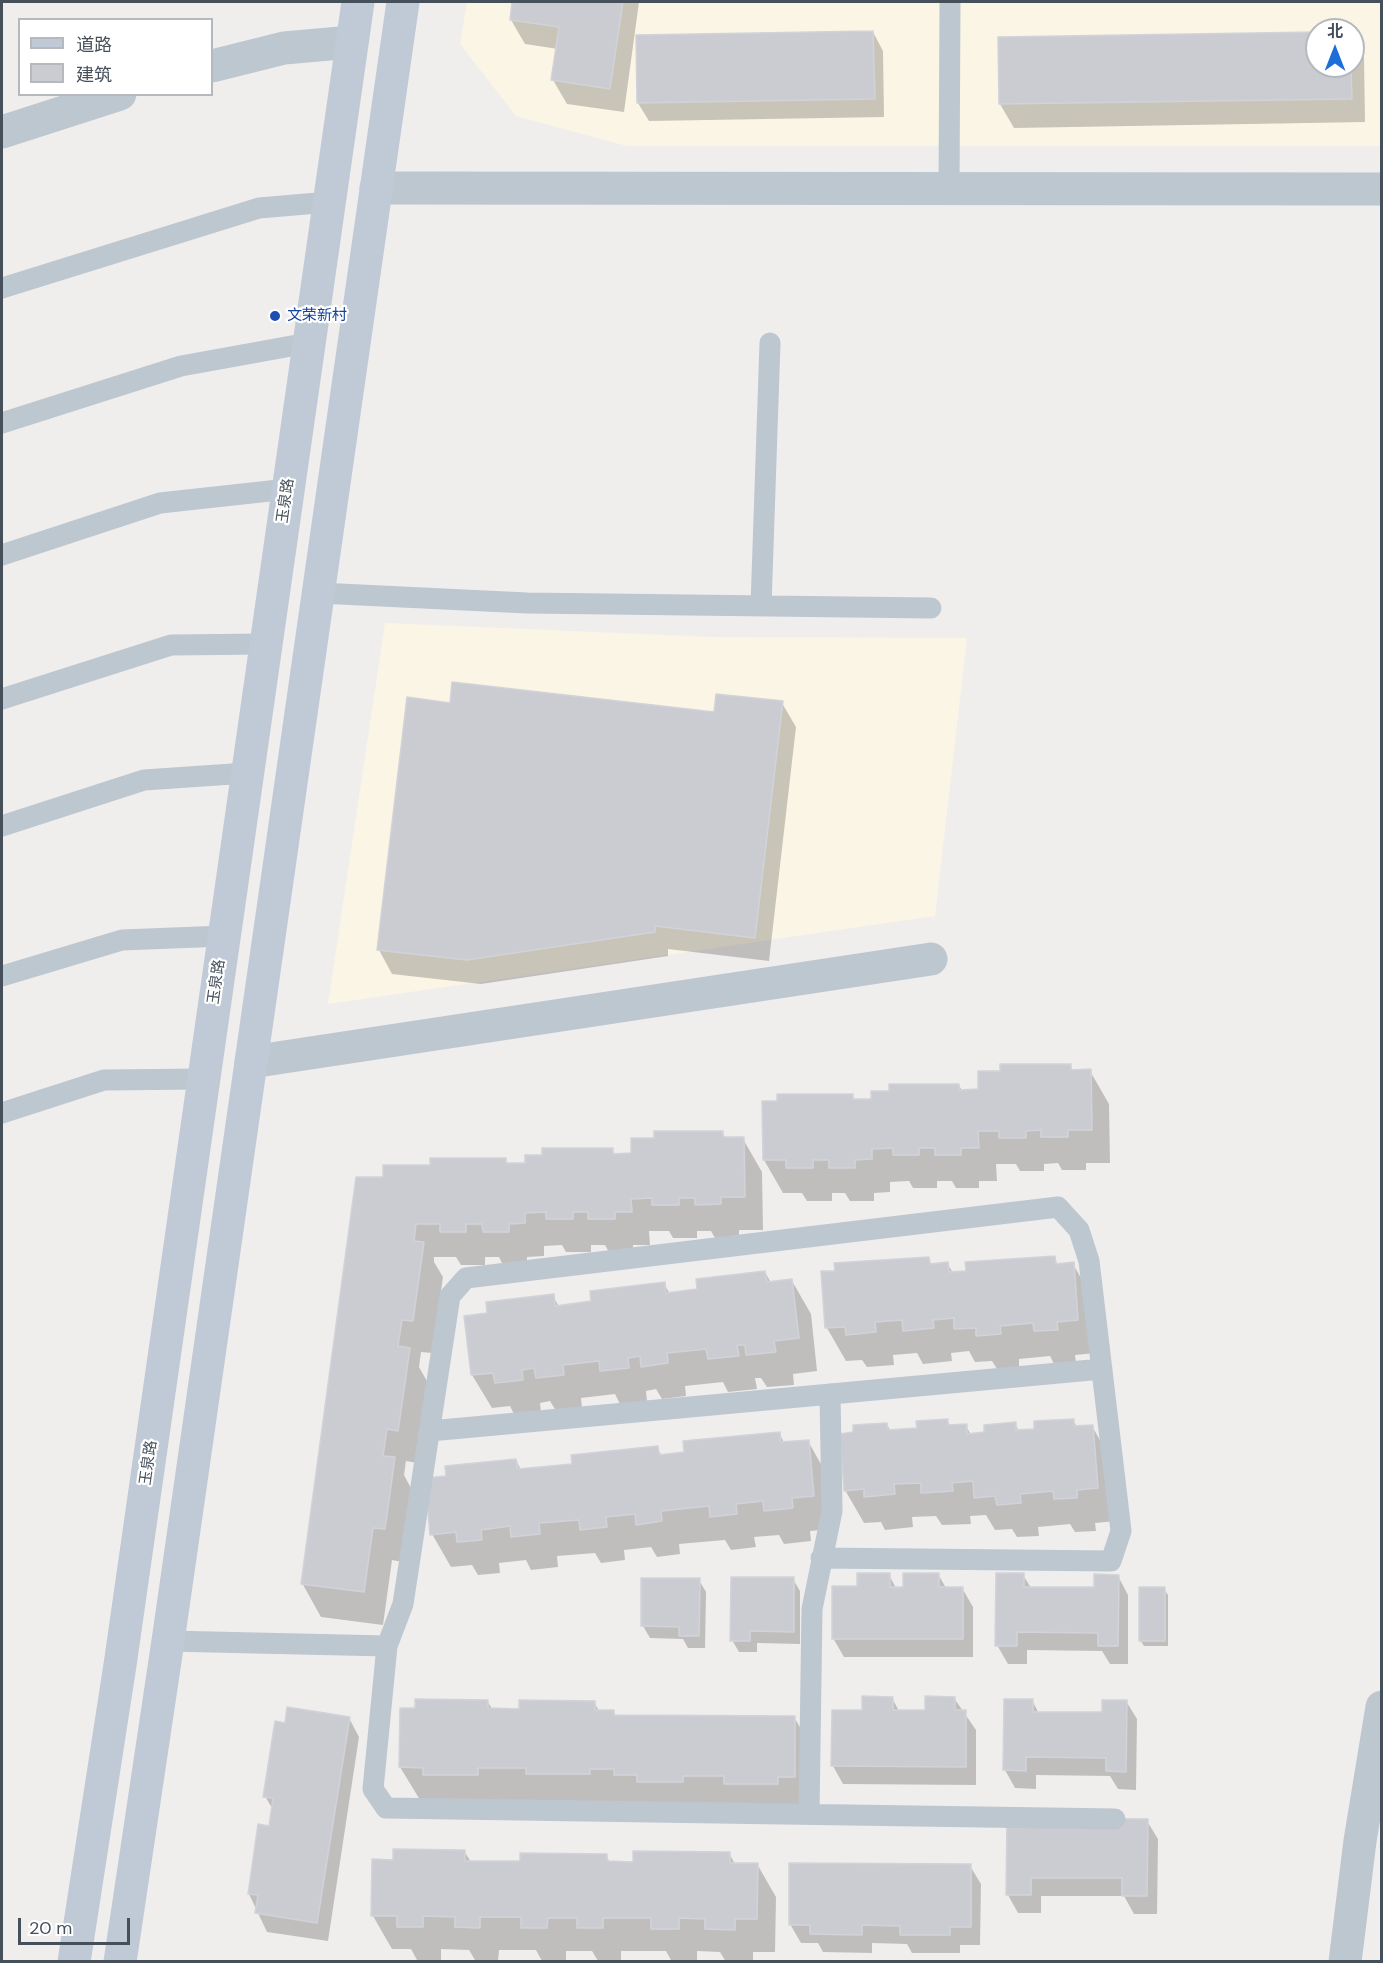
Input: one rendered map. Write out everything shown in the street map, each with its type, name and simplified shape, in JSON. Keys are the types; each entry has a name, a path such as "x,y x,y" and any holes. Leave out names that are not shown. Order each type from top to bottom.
{"main road":[{"name":"玉泉路","path":"74,1962 358,2"},
{"path":"120,1962 403,2"}],"street":[{"path":"213,66 284,48 352,42"},
{"path":"2,132 114,96"},
{"path":"376,188 949,191 1382,189"},
{"path":"251,1062 931,959"},
{"path":"1345,1962 1360,1841 1382,1707"}],"lane":[{"path":"949,191 950,2"},
{"path":"2,288 259,208 329,202"},
{"path":"2,423 181,366 308,343"},
{"path":"761,606 770,343"},
{"path":"2,555 160,503 288,489"},
{"path":"319,593 527,603 931,608"},
{"path":"2,699 171,645 266,644"},
{"path":"2,826 144,780 247,773"},
{"path":"2,976 122,940 224,936"},
{"path":"2,1113 104,1080 203,1079"},
{"path":"821,1558 1111,1561 1121,1532 1085,1245 1079,1230 1058,1207 466,1278 450,1296 403,1604 387,1646 373,1789 386,1808 1115,1819"},
{"path":"430,1431 1102,1369"},
{"path":"809,1814 812,1609 832,1511 830,1394"},
{"path":"168,1641 387,1646"}],"shaded area":[{"path":"467,2 1381,2 1381,146 627,146 516,116 460,44"},
{"path":"385,623 712,637 967,638 935,916 328,1004"}],"building":[{"path":"512,2 623,2 610,89 551,80 559,27 510,20"},
{"path":"873,31 875,99 637,103 636,35"},
{"path":"1305,32 1305,78 1351,78 1352,99 999,104 998,37"},
{"path":"452,682 714,712 716,694 783,701 755,938 655,926 655,932 467,960 377,950 407,697 450,703"},
{"path":"1000,1064 1071,1064 1071,1070 1091,1069 1092,1130 1068,1130 1068,1137 1041,1137 1041,1130 1026,1131 1026,1138 999,1138 999,1131 978,1131 979,1148 961,1148 961,1155 935,1155 935,1148 919,1148 919,1155 893,1155 893,1148 872,1149 872,1159 855,1160 855,1168 829,1168 829,1160 813,1160 813,1168 786,1168 786,1160 763,1160 762,1101 777,1101 777,1094 853,1094 853,1099 871,1099 871,1091 889,1091 889,1084 959,1084 959,1090 978,1089 978,1071 1000,1071"},
{"path":"654,1131 723,1131 723,1137 744,1137 745,1197 721,1197 721,1204 695,1205 695,1198 679,1198 679,1205 652,1205 652,1198 631,1199 632,1212 615,1212 615,1219 588,1219 588,1212 573,1212 573,1219 546,1219 546,1212 525,1213 525,1223 509,1224 509,1232 483,1232 482,1224 466,1224 466,1232 440,1232 440,1224 416,1224 414,1241 424,1242 413,1321 402,1320 398,1346 410,1348 398,1431 387,1429 383,1456 395,1457 385,1529 373,1528 364,1592 301,1584 356,1177 383,1177 383,1165 430,1165 430,1158 506,1158 506,1163 525,1163 525,1155 542,1155 542,1148 613,1148 613,1154 631,1153 631,1138 654,1138"},
{"path":"1055,1256 1056,1264 1074,1262 1078,1320 1057,1322 1058,1330 1034,1331 1033,1323 1000,1326 1001,1334 976,1336 976,1328 954,1329 954,1318 933,1320 934,1328 903,1331 902,1320 875,1322 876,1332 846,1335 845,1327 825,1328 821,1271 835,1271 834,1263 929,1257 930,1264 948,1262 949,1272 966,1271 965,1262"},
{"path":"765,1271 767,1282 792,1279 799,1338 774,1341 776,1352 746,1355 745,1345 737,1345 739,1356 708,1359 706,1349 667,1353 668,1363 641,1367 640,1356 628,1358 629,1368 600,1371 599,1361 563,1365 564,1375 536,1378 534,1368 522,1370 523,1380 495,1383 493,1373 471,1375 464,1316 487,1313 486,1302 554,1294 555,1306 591,1301 590,1291 665,1282 666,1293 697,1289 696,1279"},
{"path":"948,1419 948,1425 967,1424 967,1434 984,1432 984,1425 1016,1422 1016,1430 1034,1429 1034,1421 1074,1419 1074,1426 1093,1425 1098,1488 1077,1490 1077,1498 1054,1499 1053,1491 1020,1494 1021,1503 997,1505 995,1496 974,1498 973,1481 952,1483 953,1491 921,1493 921,1483 894,1484 895,1494 864,1497 864,1489 844,1491 840,1434 853,1432 853,1425 887,1423 888,1430 917,1428 916,1421"},
{"path":"780,1432 781,1442 809,1440 814,1496 792,1498 793,1508 764,1511 763,1501 736,1504 737,1514 710,1517 709,1506 661,1511 662,1521 636,1525 635,1514 606,1517 607,1527 580,1530 579,1520 539,1523 540,1534 511,1537 510,1526 481,1530 482,1540 457,1542 456,1532 430,1535 425,1478 446,1476 445,1466 516,1459 518,1469 572,1464 571,1455 658,1446 659,1455 684,1452 683,1441"},
{"path":"857,1573 890,1573 890,1587 903,1587 903,1573 939,1573 939,1587 963,1587 963,1639 832,1639 832,1586 857,1586"},
{"path":"996,1573 1024,1573 1024,1587 1094,1587 1094,1574 1119,1575 1118,1646 1098,1646 1098,1633 1017,1632 1017,1646 995,1646"},
{"path":"731,1577 794,1577 794,1632 750,1631 750,1641 730,1641"},
{"path":"641,1578 700,1578 699,1636 679,1636 679,1627 641,1626"},
{"path":"1139,1587 1165,1587 1165,1641 1139,1641"},
{"path":"862,1696 893,1697 893,1710 925,1710 925,1696 955,1697 955,1710 966,1710 966,1767 831,1766 832,1710 862,1710"},
{"path":"415,1699 488,1700 488,1708 519,1709 519,1700 595,1701 595,1710 614,1710 614,1715 795,1716 795,1777 778,1777 778,1784 724,1784 724,1776 683,1776 683,1782 637,1782 637,1775 614,1775 614,1769 590,1769 590,1774 526,1774 526,1768 478,1768 478,1775 423,1775 423,1768 399,1767 400,1708 415,1708"},
{"path":"1004,1699 1033,1699 1033,1712 1102,1712 1102,1700 1127,1700 1126,1772 1106,1771 1106,1758 1026,1757 1026,1771 1003,1770"},
{"path":"287,1707 350,1717 317,1923 255,1913 258,1895 248,1894 258,1824 269,1826 273,1798 263,1797 275,1721 285,1723"},
{"path":"1007,1818 1148,1819 1147,1896 1122,1896 1122,1878 1031,1878 1031,1895 1006,1895"},
{"path":"393,1849 465,1850 465,1861 520,1861 520,1853 607,1854 607,1861 633,1862 633,1851 730,1852 730,1863 758,1863 757,1919 735,1919 735,1930 705,1929 705,1919 679,1918 679,1929 651,1929 651,1918 603,1918 603,1928 577,1928 577,1918 548,1918 547,1928 521,1928 521,1917 480,1917 480,1928 455,1927 455,1917 423,1916 423,1927 397,1927 397,1916 371,1916 372,1859 393,1860"},
{"path":"789,1863 971,1864 971,1927 950,1927 950,1935 900,1935 900,1926 862,1925 862,1935 810,1934 810,1925 789,1925"}],"place":[{"name":"文荣新村","path":"275,316"}]}
